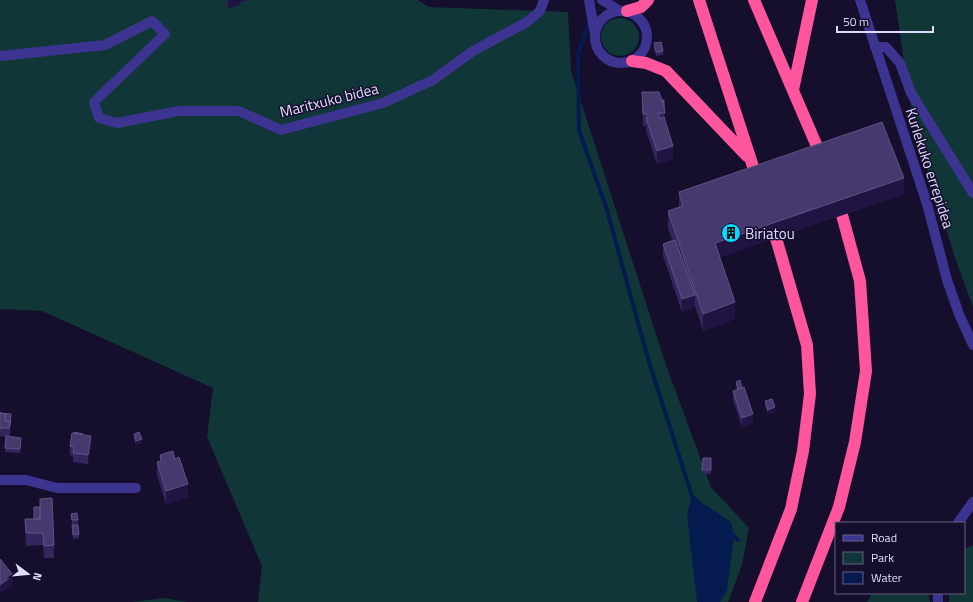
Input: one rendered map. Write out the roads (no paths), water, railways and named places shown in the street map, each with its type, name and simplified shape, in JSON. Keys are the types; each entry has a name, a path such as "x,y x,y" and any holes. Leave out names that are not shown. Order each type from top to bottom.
{"highway":[{"path":"623,11 641,7 648,0"},
{"path":"699,0 758,182"},
{"path":"754,0 823,159"},
{"path":"793,90 812,0"},
{"path":"632,61 646,63 666,71 750,158"},
{"path":"802,602 839,507 855,442 866,371 860,281 842,216"},
{"path":"755,602 791,509 803,450 810,394 807,345 776,238"}],"street":[{"name":"Maritxuko bidea","path":"0,56 104,45 152,21 165,34 94,102 99,118 117,123 179,111 239,111 281,130 384,103 433,80 473,51 527,22 540,11 544,0"},
{"path":"589,0 597,47 606,58 620,63 632,61 644,50 647,34 640,19 602,0"},
{"name":"Kurlekuko errepidea","path":"860,0 927,204 947,280 959,314 973,345"},
{"path":"595,35 600,21 606,16 623,11"},
{"path":"875,47 886,47 900,63 911,93 973,193"},
{"path":"0,480 26,480 57,488 136,488"},
{"path":"959,522 973,502"}],"water":[{"path":"692,496 731,522 734,536 727,590 720,602 697,602 687,514"}],"waterway":[{"path":"588,25 578,54 579,130 607,210 649,362 692,496 696,500"},
{"path":"730,532 738,540"}],"place":[{"name":"Biriatou","path":"731,233"}]}
